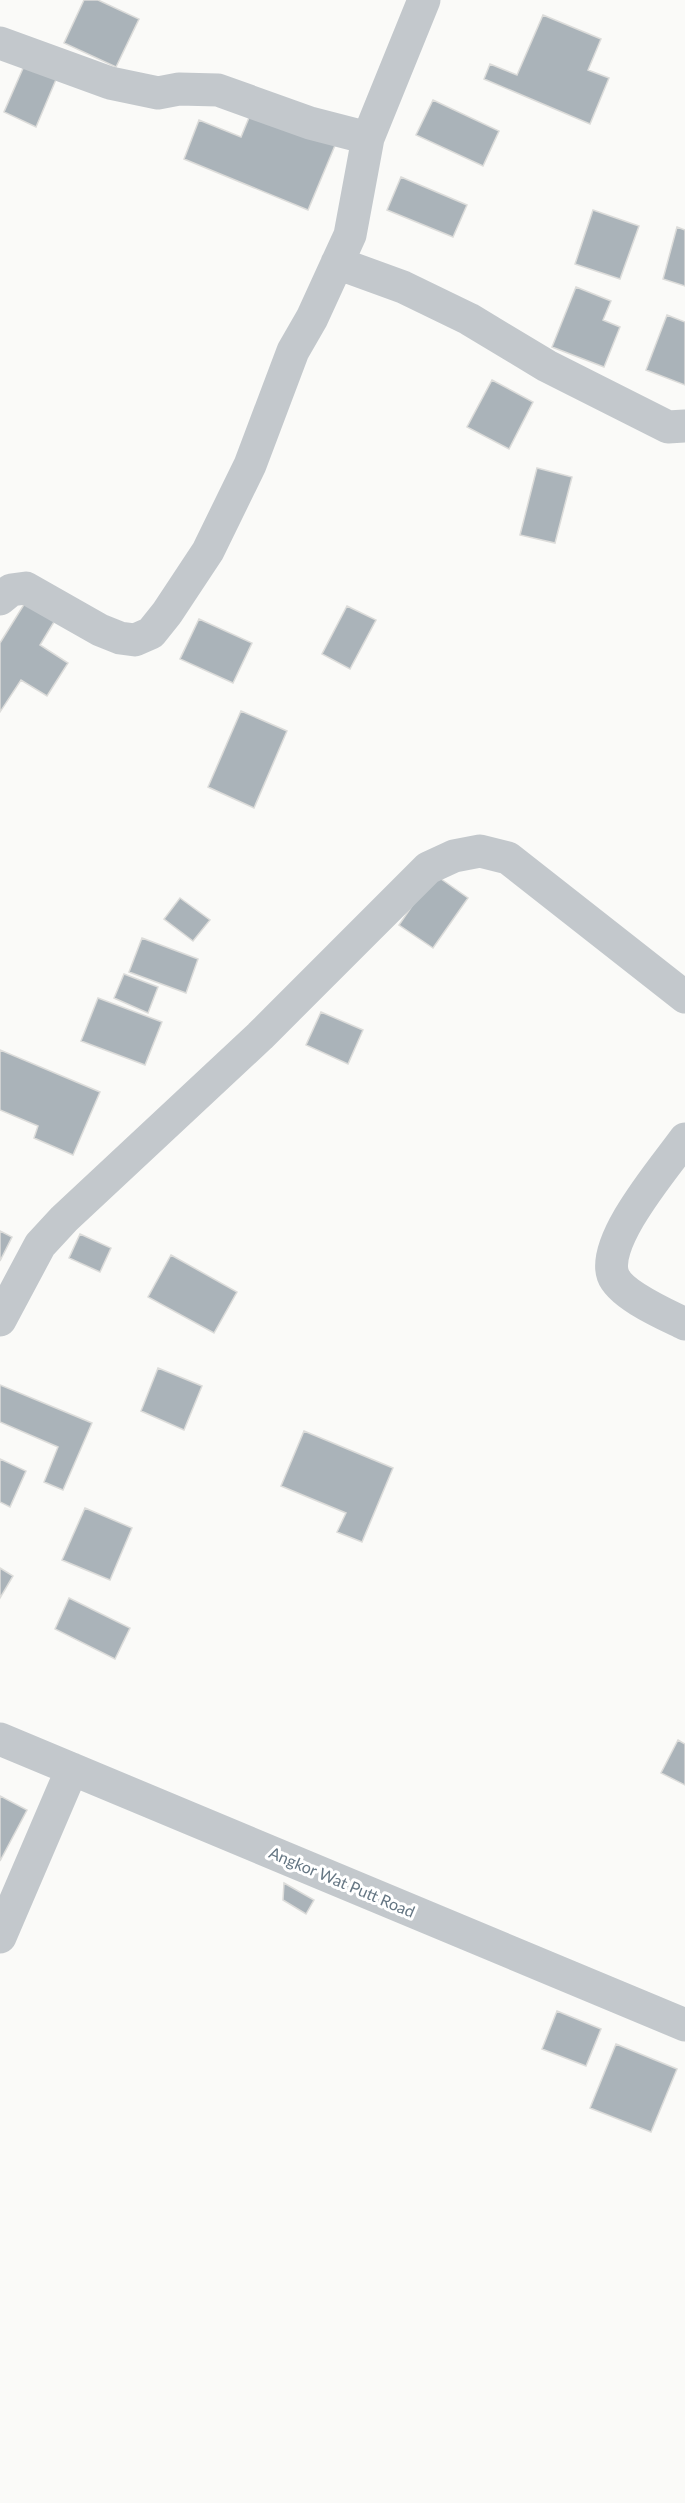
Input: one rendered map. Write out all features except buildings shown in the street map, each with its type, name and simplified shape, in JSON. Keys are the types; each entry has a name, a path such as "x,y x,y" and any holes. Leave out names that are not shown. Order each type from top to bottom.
{"street":[{"path":"0,599 11,590 26,588 100,630 120,638 135,640 151,633 208,551 250,465 293,351 312,318 350,235 368,138 424,0"},
{"path":"0,43 110,83 158,93 179,89 218,90 310,123 368,138"},
{"path":"337,263 403,287 469,319 547,366 668,427 685,426"},
{"path":"0,1320 40,1245 64,1219 260,1036 428,868 454,856 480,851 508,858 685,997"},
{"path":"685,1139 638,1204 622,1230 613,1253 613,1275 623,1289 685,1324"},
{"name":"Angkor Wat Putt Road","path":"0,1739 685,2025"},
{"path":"0,1937 72,1769"}]}
